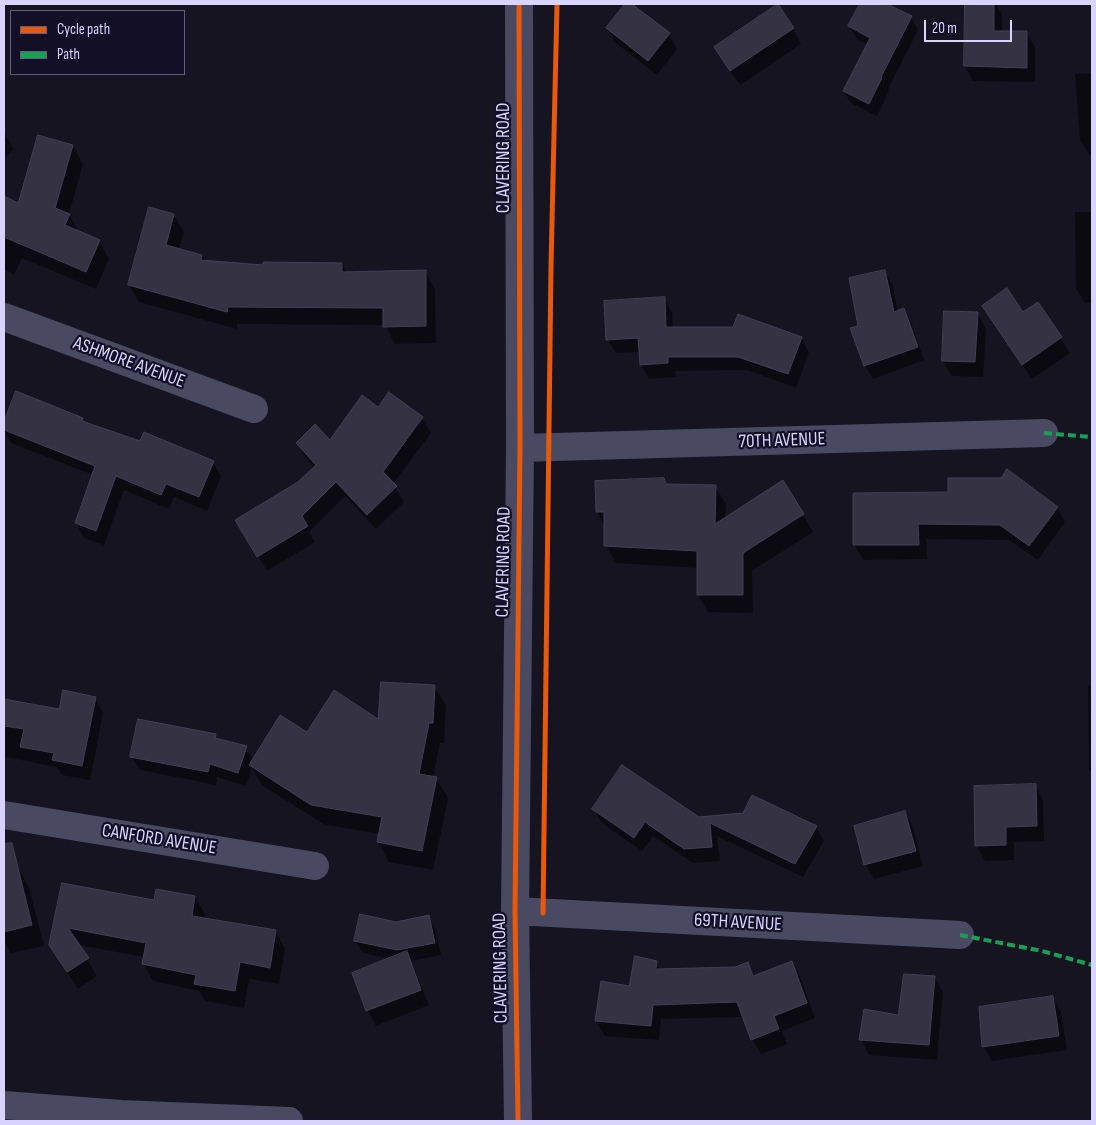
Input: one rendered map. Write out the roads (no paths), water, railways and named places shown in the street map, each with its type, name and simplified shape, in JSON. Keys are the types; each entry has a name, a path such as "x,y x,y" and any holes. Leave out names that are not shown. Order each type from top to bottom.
{"street":[{"name":"CLAVERING ROAD","path":"518,1121 515,911 520,448 519,4"},
{"name":"ASHMORE AVENUE","path":"4,317 254,409"},
{"name":"70TH AVENUE","path":"520,448 1044,433"},
{"name":"CANFORD AVENUE","path":"4,815 315,866"},
{"name":"69TH AVENUE","path":"515,911 960,935"},
{"path":"4,1105 121,1114 289,1121"}]}
